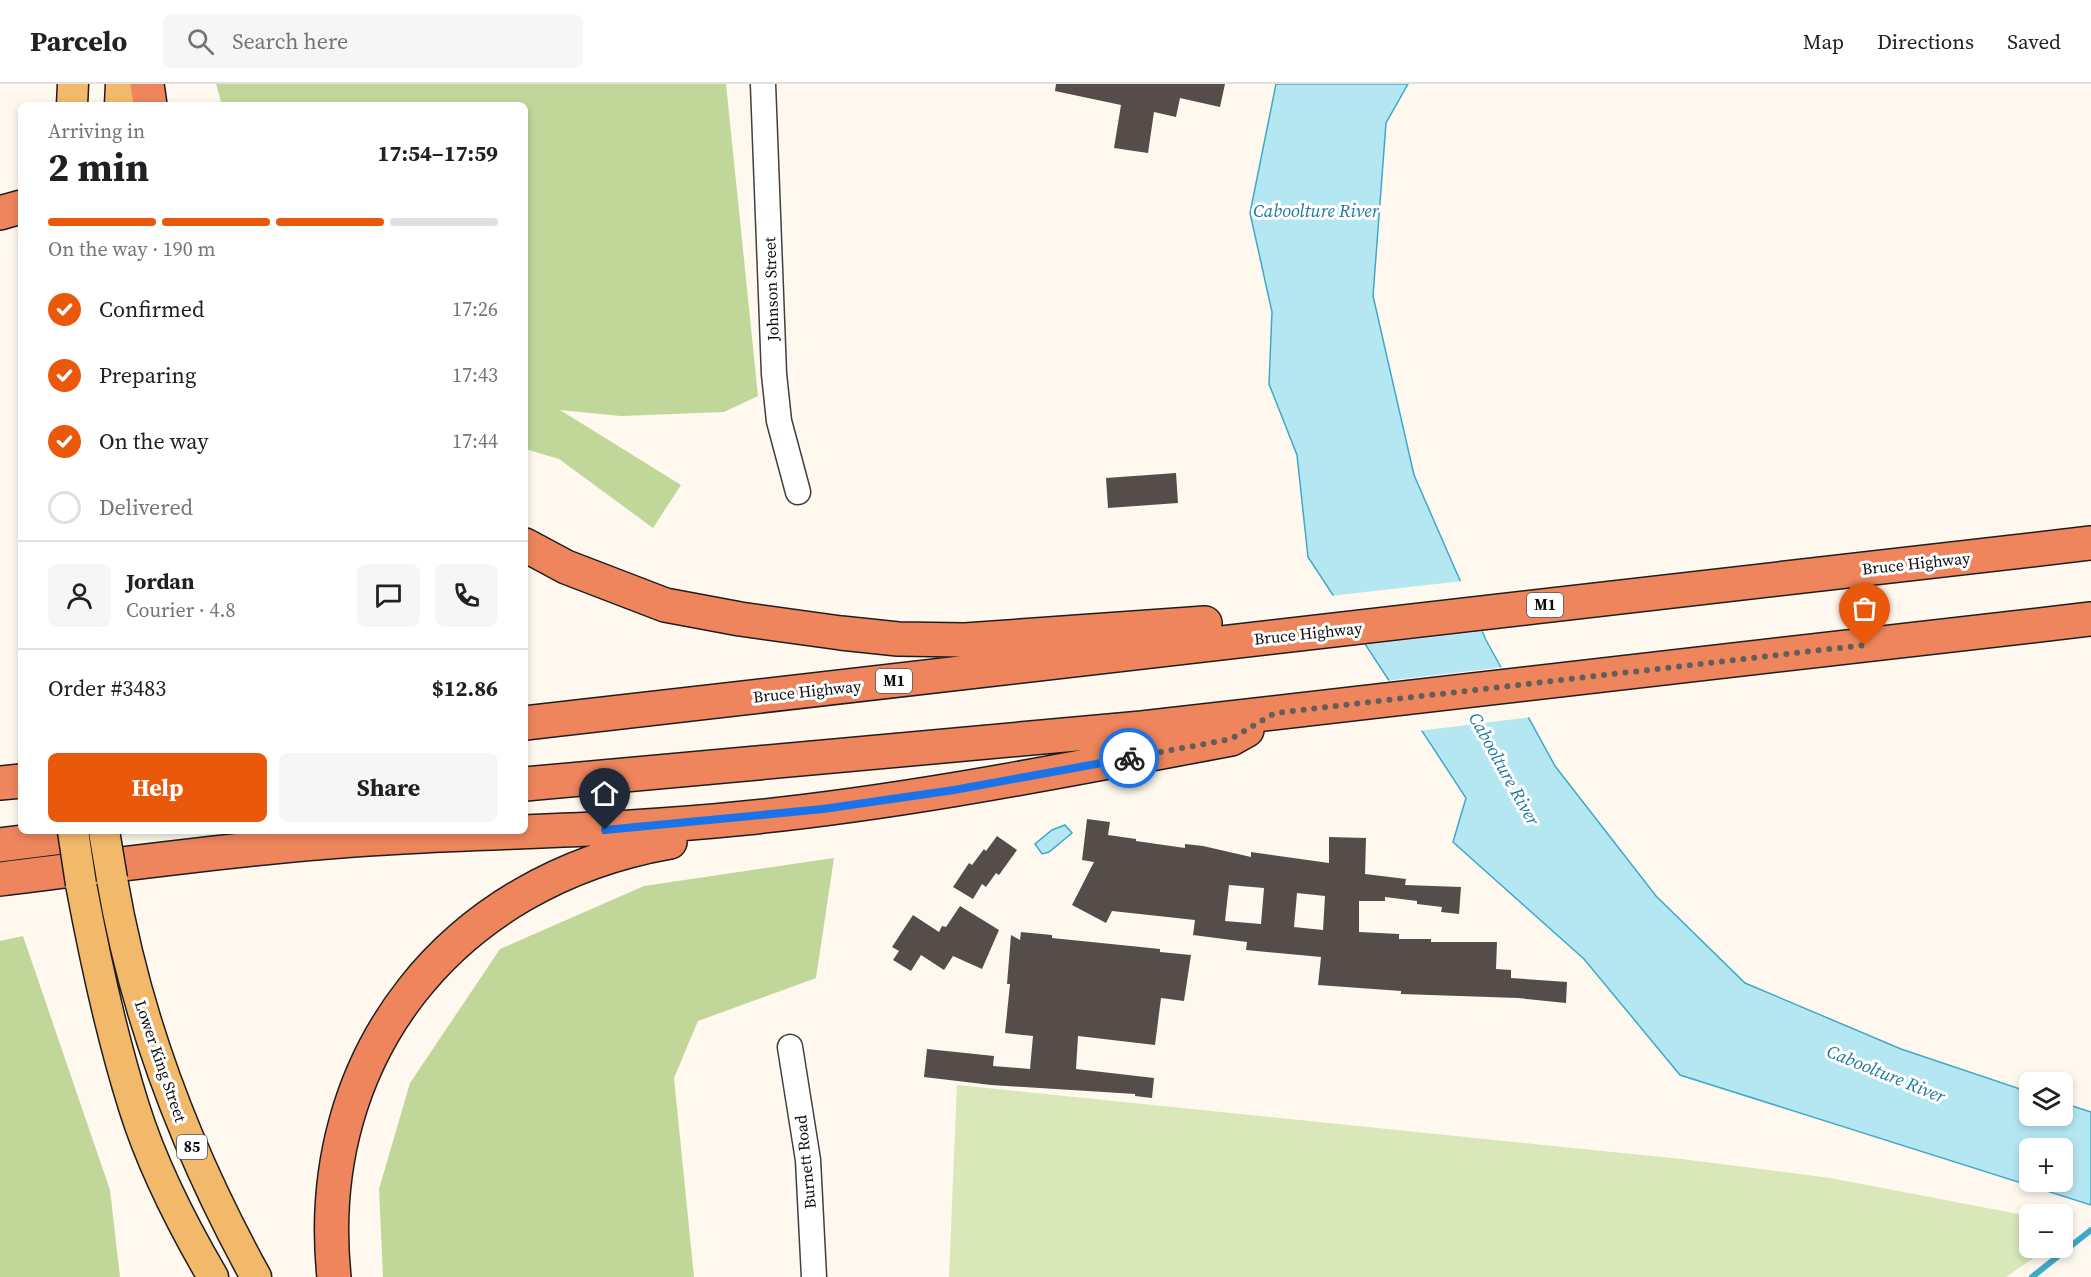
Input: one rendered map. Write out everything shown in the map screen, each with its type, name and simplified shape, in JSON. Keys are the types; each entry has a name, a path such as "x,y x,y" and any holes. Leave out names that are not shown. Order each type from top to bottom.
{"highway":[{"path":"147,84 150,102"},
{"path":"0,213 18,208"},
{"path":"0,236 18,233"},
{"name":"Bruce Highway","path":"528,723 2091,543"},
{"path":"528,547 566,567 665,605 740,619 841,633 898,639 965,640 1224,621 1263,638"},
{"path":"528,784 1275,713 2091,619"},
{"path":"528,833 605,830 746,818 934,793 1231,739 1275,713"},
{"path":"0,783 18,781"},
{"path":"334,1277 332,1193 350,1104 359,1080 385,1029 420,981 447,952 497,910 560,874 585,863 633,850 714,835 746,818"},
{"path":"0,845 86,834"},
{"path":"0,879 131,861 317,843 490,834"}],"main road":[{"path":"72,102 73,84"},
{"path":"120,102 121,84"},
{"name":"Lower King Street","path":"73,834 81,884 104,993 135,1109 181,1217 213,1277"},
{"name":"Lower King Street","path":"104,834 132,975 166,1083 217,1205 256,1277"}],"street":[{"name":"Johnson Street","path":"762,84 774,374 779,421 798,492"},
{"name":"Burnett Road","path":"790,1047 808,1160 814,1277"}],"green space":[{"path":"216,84 726,84 758,396 724,412 621,416 560,410 681,485 653,528 559,459 528,450 528,102 221,102"},
{"path":"834,858 816,978 698,1021 674,1078 694,1277 383,1277 379,1189 410,1083 500,949 644,886"},
{"path":"23,936 110,1190 120,1277 0,1277 0,941"},
{"path":"957,1085 1681,1159 1830,1178 2019,1214 2019,1258 2034,1258 2006,1277 949,1277"}],"water":[{"name":"Caboolture River","path":"1276,84 1408,84 1386,123 1373,296 1414,475 1486,640 1555,766 1656,896 1745,983 1901,1049 2019,1089 2019,1126 2073,1126 2073,1106 2091,1112 2091,1205 2050,1192 2073,1192 2073,1138 2019,1138 2019,1182 1680,1075 1584,959 1453,842 1466,798 1308,557 1297,455 1269,384 1272,312 1250,213"},
{"path":"1065,825 1072,833 1049,852 1042,854 1035,844 1052,830"}],"pier":[{"path":"1463,581 1486,631 1362,645 1330,596"},
{"path":"1504,667 1532,717 1418,731 1385,681"}],"building":[{"path":"1056,84 1225,84 1220,107 1180,98 1176,117 1154,112 1148,153 1114,148 1121,105 1055,91"},
{"path":"1176,473 1178,503 1108,508 1106,478"},
{"path":"1087,819 1110,822 1108,835 1136,839 1136,841 1185,848 1185,844 1203,846 1251,857 1251,852 1329,863 1329,837 1366,838 1365,874 1406,879 1405,885 1461,887 1459,914 1441,912 1442,907 1417,904 1417,901 1385,897 1385,901 1359,901 1359,932 1399,934 1399,939 1431,939 1431,942 1497,942 1496,969 1511,970 1511,978 1567,982 1566,1003 1518,998 1401,994 1401,991 1318,985 1321,957 1246,950 1247,942 1193,935 1195,920 1112,911 1106,923 1072,905 1094,862 1082,860","holes":["1229,885 1264,888 1261,924 1225,921","1297,893 1325,896 1323,930 1294,927"]},
{"path":"997,836 1017,850 999,875 996,873 986,887 982,884 973,899 953,887 969,863 972,865"},
{"path":"960,906 999,930 982,969 953,956 944,970 921,955 911,971 893,960 899,951 892,947 913,915 939,932 942,926 946,927"},
{"path":"1021,932 1191,955 1184,1001 1161,998 1155,1045 1078,1036 1076,1069 1154,1078 1152,1098 1135,1096 1135,1094 991,1085 924,1077 927,1049 994,1056 993,1066 1030,1069 1033,1036 1005,1033 1010,984 1007,984 1011,935 1020,940"}],"waterway":[{"path":"2032,1277 2091,1230"}],"way so far":[{"path":"1129,758 1231,739 1275,713 1865,645"}],"route":[{"path":"605,830 823,809 1015,780 1129,758"}]}
